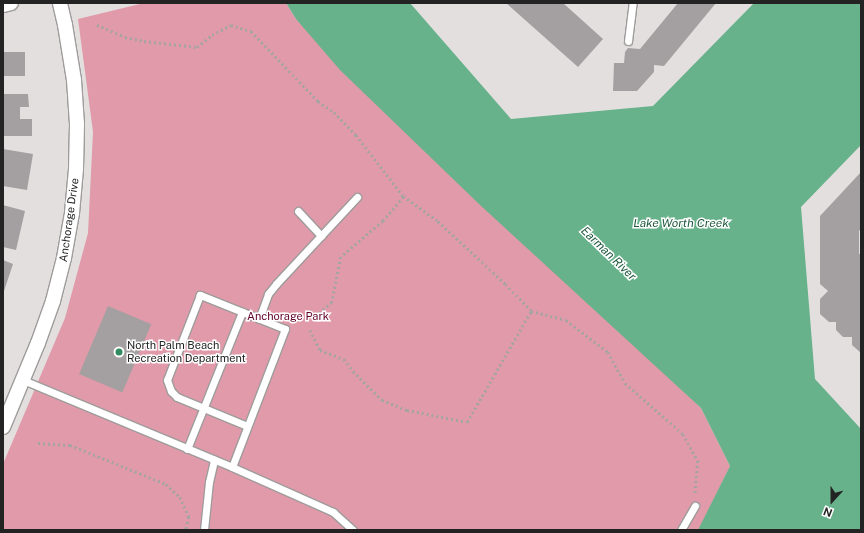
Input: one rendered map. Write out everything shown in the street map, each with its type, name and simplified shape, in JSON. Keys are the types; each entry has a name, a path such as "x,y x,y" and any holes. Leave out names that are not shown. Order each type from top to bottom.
{"street":[{"path":"3,6 11,3"},
{"name":"Anchorage Drive","path":"3,427 23,380 53,301 64,258 72,214 76,169 74,80 60,3"}],"lane":[{"path":"628,41 633,3"},
{"path":"260,319 268,294 358,197"},
{"path":"298,211 321,236"},
{"path":"232,467 285,329 200,295 167,380 171,391 177,397 247,426"},
{"path":"187,449 242,312"},
{"path":"23,380 232,467 333,512 353,530"},
{"path":"204,530 209,482 214,460"},
{"path":"681,530 695,506"}],"path":[{"path":"97,25 125,37 144,41 198,46 212,35 231,25 251,31 318,101 334,112 356,135 404,197 437,221 531,311 566,320 608,352 625,383 683,434 698,461 695,506"},
{"path":"313,319 332,302 341,257 384,221 404,197"},
{"path":"310,330 320,350 344,359 353,371 382,400 407,410 467,422 531,311"},
{"path":"38,443 70,445 166,484 180,497 189,517 186,530"}],"green space":[{"name":"Anchorage Park","path":"144,3 286,3 296,19 701,408 730,466 699,530 3,530 3,464 65,318 88,233 93,132 78,19"}],"water":[{"name":"Lake Worth Creek","path":"286,3 410,3 511,119 653,106 754,3 861,3 861,145 801,207 815,379 861,429 861,530 698,530 730,466 701,408 479,204 340,70 296,19"}],"building":[{"path":"506,3 563,3 603,39 578,67"},
{"path":"678,3 716,3 664,66 654,65 654,72 637,91 613,91 614,63 624,63 625,52 628,48 640,49"},
{"path":"3,52 25,52 25,76 3,76"},
{"path":"3,94 28,94 29,107 20,107 20,119 32,119 32,136 3,136"},
{"path":"3,149 33,154 27,190 3,186"},
{"path":"861,172 861,229 859,231 859,254 861,254 861,353 852,345 852,337 843,337 836,330 836,322 829,322 820,314 820,299 828,291 820,284 820,216"},
{"path":"3,205 25,211 16,250 3,247"},
{"path":"3,260 13,264 3,294"},
{"path":"108,306 151,324 122,392 79,374"}],"place":[{"name":"North Palm Beach Recreation Department","path":"119,352"}],"water label":[{"name":"Earman River","path":"608,254"}]}
